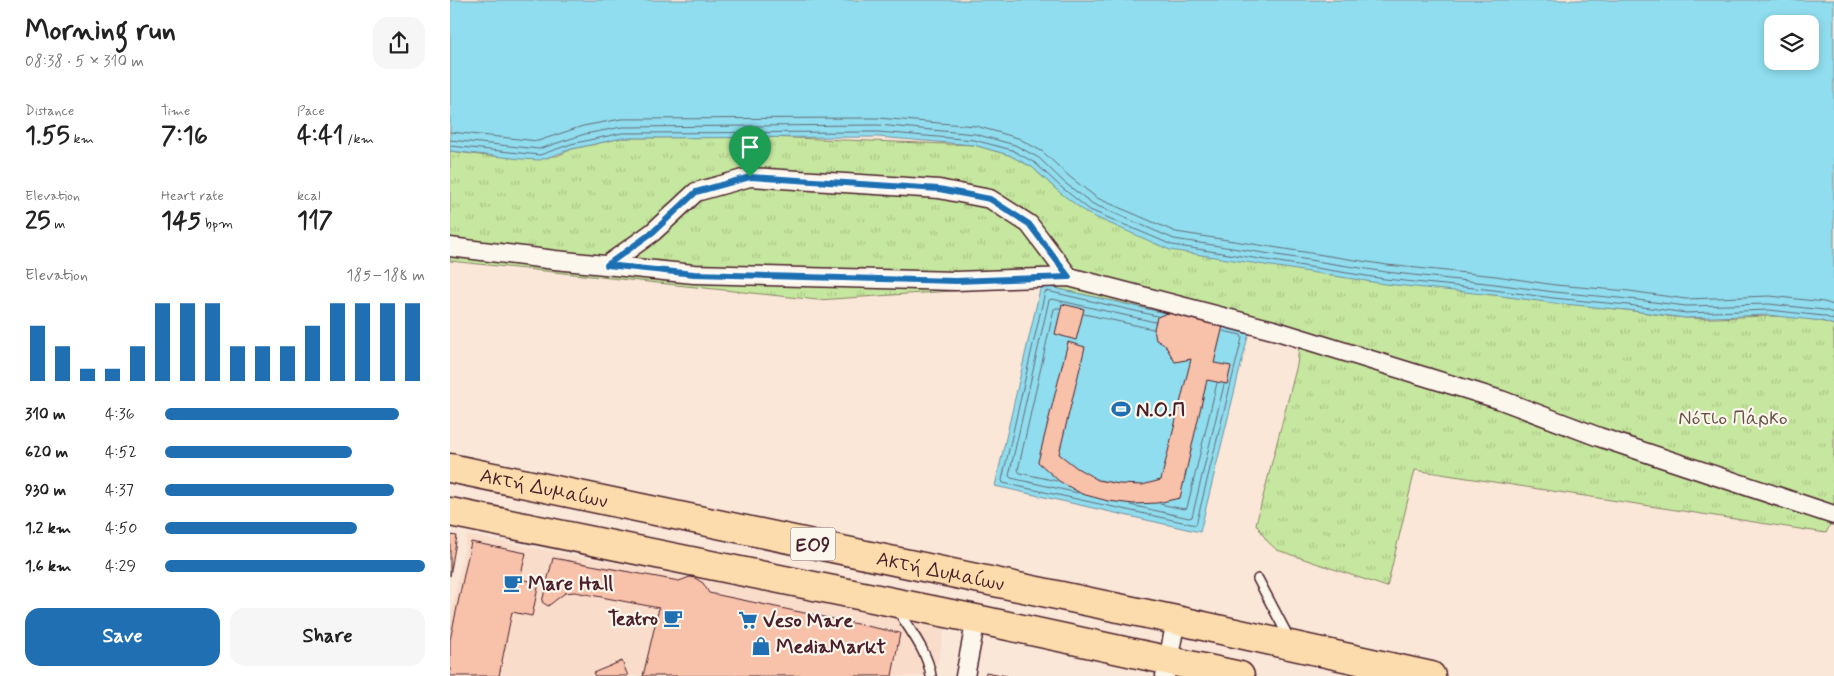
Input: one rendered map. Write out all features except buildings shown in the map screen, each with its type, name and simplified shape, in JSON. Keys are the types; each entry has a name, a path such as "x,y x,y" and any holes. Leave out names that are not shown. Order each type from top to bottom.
{"main road":[{"name":"Ακτή Δυμαίων","path":"450,468 1176,620 1431,676"},
{"name":"Ακτή Δυμαίων","path":"450,512 976,619 1167,668 1240,676"}],"street":[{"path":"607,265 653,232 696,192 750,177 939,189 990,199 1029,224 1069,277"},
{"path":"450,247 694,274 946,281 1069,277 1277,331 1482,395 1600,437 1834,515"},
{"path":"965,676 976,619"},
{"path":"1167,668 1176,620"}],"lane":[{"path":"1258,579 1292,645"},
{"path":"893,602 926,657 931,676"}],"shaded area":[{"path":"467,535 945,626 935,676 450,676 450,619"}],"green space":[{"name":"Νότιο Πάρκο","path":"767,137 974,145 1009,155 1032,167 1058,191 1494,295 1679,317 1779,316 1798,317 1834,325 1834,517 1826,533 1415,470 1387,587 1277,550 1267,541 1256,524 1297,365 1300,335 1249,332 1041,285 818,300 450,261 450,151 487,156 557,156 572,149 622,138"}],"water":[{"path":"450,0 1834,0 1834,325 1822,321 1768,315 1685,318 1385,284 1170,250 1088,214 1058,191 1032,167 1009,155 974,145 878,137 622,138 572,149 540,160 450,151"},
{"name":"Ν.Ο.Π","path":"1041,285 1249,332 1200,532 995,486"}],"place":[{"name":"Ν.Ο.Π","path":"1121,409"},
{"name":"Mare Hall","path":"513,583"},
{"name":"Teatro","path":"673,618"},
{"name":"Veso Mare","path":"748,620"},
{"name":"MediaMarkt","path":"761,646"}],"route":[{"path":"750,177 939,189 990,199 1029,224 1069,277 956,281 694,274 607,265 653,232 696,192 750,177"}]}
